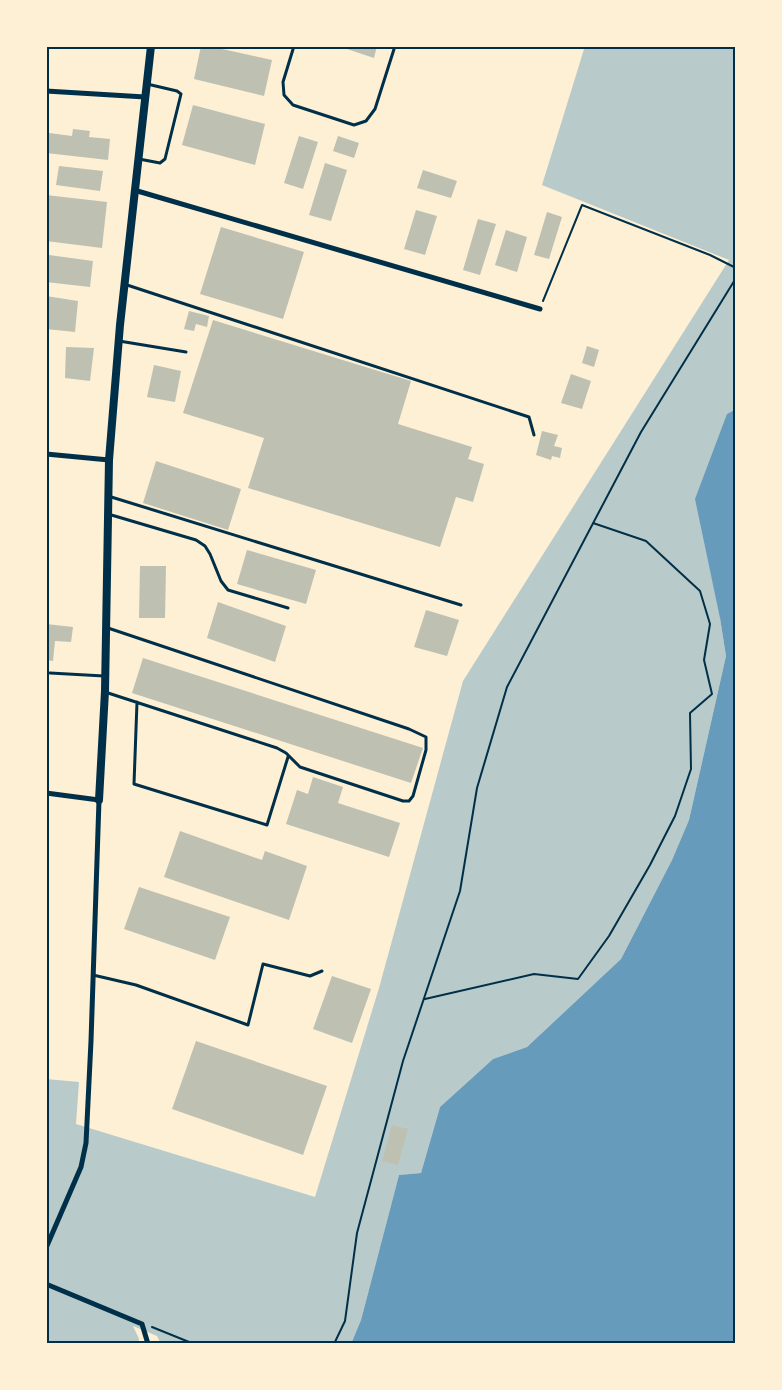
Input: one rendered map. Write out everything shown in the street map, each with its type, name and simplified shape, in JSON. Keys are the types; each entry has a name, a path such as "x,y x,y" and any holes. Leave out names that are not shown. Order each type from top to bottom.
{"street":[{"path":"46,1248 80,1167 86,1143 105,691 109,460 118,341 151,46"},
{"path":"46,91 145,97"},
{"path":"134,190 540,309"},
{"path":"46,454 109,460"},
{"path":"46,793 99,800"},
{"path":"46,1284 142,1324 148,1344"}],"lane":[{"path":"294,46 283,82 284,95 293,105 354,125 366,120 375,109 395,46"},
{"path":"137,159 160,163 165,159 181,94 178,90 146,84"},
{"path":"124,284 529,417 534,435"},
{"path":"118,341 186,352"},
{"path":"108,496 462,605"},
{"path":"107,514 196,540 205,546 221,581 228,590 288,608"},
{"path":"105,691 277,748 300,767 403,801 409,801 413,796 427,744 426,737 409,729 106,627"},
{"path":"50,673 105,676"},
{"path":"138,702 134,784 267,825 288,756"},
{"path":"92,975 136,985 248,1025 263,964 310,976 322,971"}],"path":[{"path":"540,309 582,204 710,255 736,268"},
{"path":"334,1344 345,1321 357,1233 403,1060 460,891 477,788 507,687 641,432 736,278"},
{"path":"424,999 534,974 578,978 609,936 650,865 675,816 691,769 690,713 712,694 704,660 710,624 700,591 646,541 593,523"},
{"path":"142,1324 194,1344"}],"shaded area":[{"path":"585,46 736,46 736,409 727,414 720,618 726,656 689,820 672,860 621,959 527,1047 493,1059 440,1107 421,1173 399,1175 361,1320 351,1344 161,1344 157,1336 133,1326 139,1339 138,1344 46,1344 46,1079 79,1082 76,1124 315,1197 379,988 463,681 729,260 542,185"}],"water":[{"path":"736,409 736,1344 351,1344 361,1320 399,1175 421,1173 440,1107 493,1059 527,1047 621,959 672,860 689,820 726,656 695,499 727,414"}],"building":[{"path":"201,46 209,46 272,60 264,96 194,79"},
{"path":"338,46 377,46 374,58"},
{"path":"193,105 265,124 255,165 182,145"},
{"path":"73,129 90,131 89,137 110,139 108,160 46,153 49,133 72,136"},
{"path":"299,136 318,142 303,189 284,183"},
{"path":"338,136 359,143 354,158 333,151"},
{"path":"325,163 347,170 331,221 309,215"},
{"path":"59,166 103,171 100,191 56,185"},
{"path":"423,170 457,181 451,198 417,188"},
{"path":"46,195 107,202 102,248 46,241"},
{"path":"416,210 437,216 425,255 404,249"},
{"path":"547,212 562,217 549,259 534,255"},
{"path":"478,219 496,224 480,275 463,270"},
{"path":"221,227 304,252 283,319 200,294"},
{"path":"506,230 527,237 517,272 495,265"},
{"path":"49,255 93,261 90,287 46,282"},
{"path":"46,296 78,301 75,332 46,329"},
{"path":"189,311 209,316 207,327 196,324 194,331 184,329"},
{"path":"213,320 411,381 398,424 472,447 468,459 484,464 473,502 456,497 440,547 248,488 264,438 183,413"},
{"path":"587,346 599,350 594,367 582,363"},
{"path":"66,347 94,348 90,381 65,378"},
{"path":"154,365 181,371 175,402 147,397"},
{"path":"571,374 591,381 582,409 561,403"},
{"path":"542,431 558,435 554,446 562,448 560,458 552,456 551,460 536,455"},
{"path":"156,461 241,489 228,530 143,503"},
{"path":"247,550 316,570 306,604 237,584"},
{"path":"140,566 166,566 165,618 139,618"},
{"path":"218,602 286,626 275,662 207,638"},
{"path":"426,610 459,620 447,656 414,647"},
{"path":"46,624 73,627 71,642 55,641 53,661 46,660"},
{"path":"143,658 423,748 411,783 132,693"},
{"path":"313,777 343,787 338,803 400,823 389,857 286,824 297,790 308,794"},
{"path":"180,831 262,860 265,851 307,866 289,920 164,877"},
{"path":"139,887 230,917 215,960 124,929"},
{"path":"332,976 371,989 352,1043 313,1029"},
{"path":"196,1041 327,1086 303,1155 172,1109"},
{"path":"392,1125 408,1129 398,1165 382,1161"}]}
